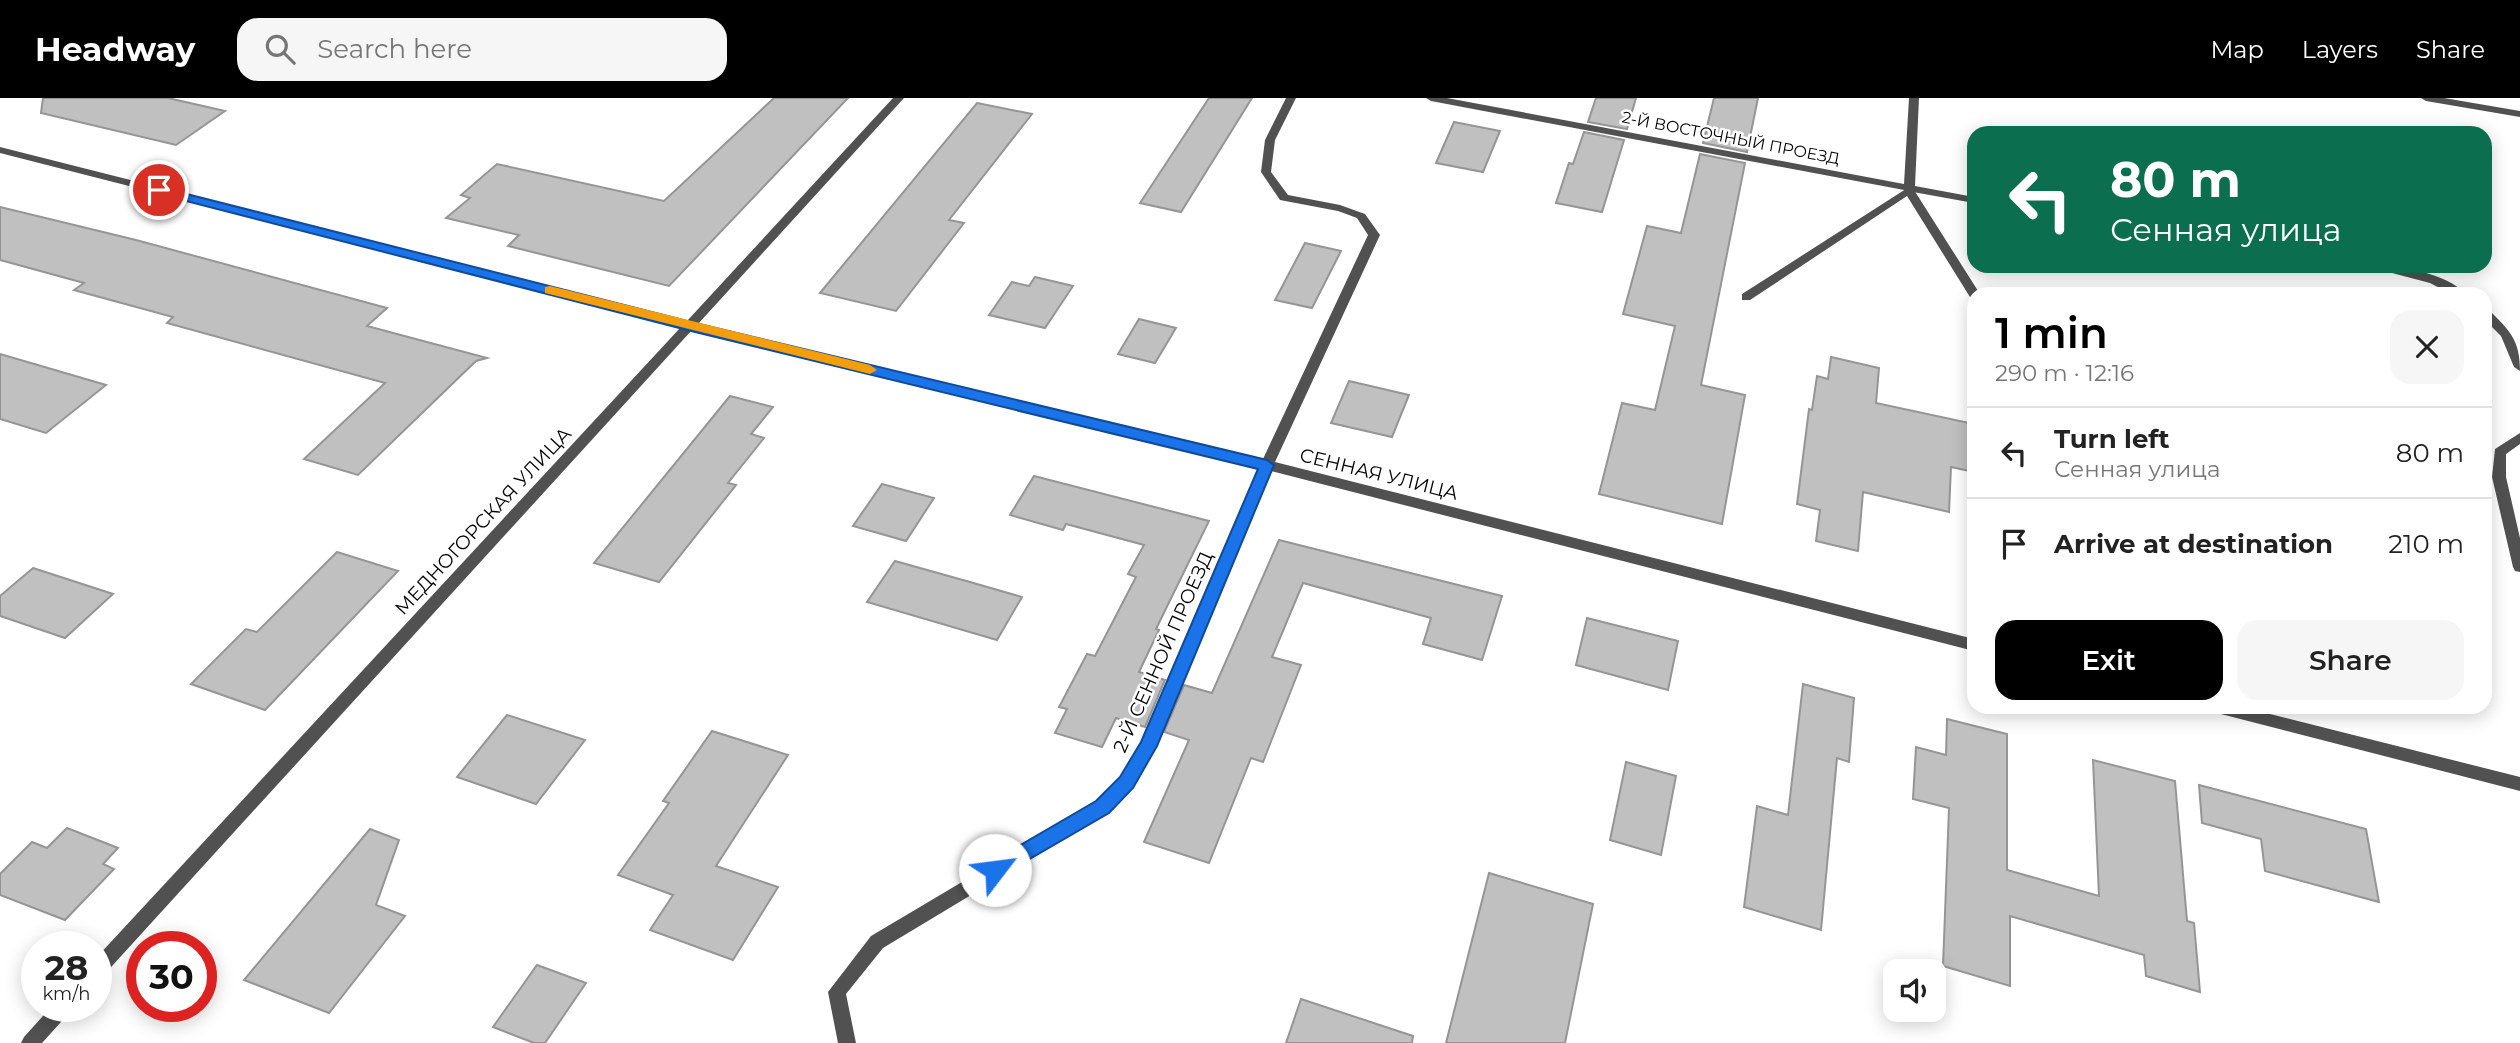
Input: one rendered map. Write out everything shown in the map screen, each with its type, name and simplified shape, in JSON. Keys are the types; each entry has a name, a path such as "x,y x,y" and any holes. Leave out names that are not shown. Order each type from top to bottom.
{"street":[{"name":"МЕДНОГОРСКАЯ УЛИЦА","path":"112,954 899,98"},
{"path":"1267,465 1374,234 1361,216 1340,208 1284,198 1266,172 1270,140 1291,98"},
{"name":"2-Й ВОСТОЧНЫЙ ПРОЕЗД","path":"1431,98 1967,199"},
{"path":"1914,98 1909,190 1970,287"},
{"path":"2426,98 2520,114"},
{"name":"СЕННАЯ УЛИЦА","path":"0,150 691,326 1267,465 1967,643"},
{"path":"1746,297 1909,190"},
{"path":"2408,273 2434,280 2447,287"},
{"path":"2492,320 2506,334 2520,367"},
{"path":"2520,438 2500,452 2499,477 2520,567"},
{"name":"2-Й СЕННОЙ ПРОЕЗД","path":"847,1043 837,992 877,942 1103,807 1126,783 1149,746 1267,465"},
{"path":"2245,714 2520,784"},
{"path":"30,1043 49,1022"}],"building":[{"path":"43,98 168,98 225,111 176,145 41,113"},
{"path":"774,98 848,98 669,286 508,246 519,235 446,218 470,198 461,195 497,164 664,201"},
{"path":"1209,98 1252,98 1181,212 1140,203"},
{"path":"1596,98 1636,98 1627,129 1588,122"},
{"path":"1714,98 1758,98 1747,152 1703,143"},
{"path":"977,103 1032,114 949,220 964,223 896,311 820,293"},
{"path":"1454,122 1500,131 1483,172 1436,163"},
{"path":"1584,132 1624,140 1602,212 1556,203 1569,163 1573,164"},
{"path":"1700,154 1745,163 1701,385 1745,395 1722,524 1599,494 1622,403 1655,410 1675,326 1623,314 1647,226 1681,233"},
{"path":"0,207 136,240 387,308 367,326 487,358 476,361 358,475 304,459 385,383 167,323 173,317 74,290 84,283 0,260"},
{"path":"1305,243 1341,251 1312,308 1275,300"},
{"path":"1035,277 1073,286 1045,328 989,315 1012,282 1029,286"},
{"path":"1139,319 1176,328 1155,363 1118,354"},
{"path":"0,354 106,385 46,433 0,419"},
{"path":"1831,357 1879,368 1876,403 1967,422 1967,470 1951,467 1949,512 1863,492 1858,551 1816,541 1820,510 1797,504 1809,409 1812,410 1817,376 1828,379"},
{"path":"1349,381 1409,395 1392,437 1331,423"},
{"path":"730,396 773,407 751,434 764,438 728,483 736,485 659,582 594,563"},
{"path":"1034,476 1209,521 1156,629 1159,630 1139,672 1165,680 1145,727 1116,718 1102,747 1055,733 1067,709 1059,707 1087,654 1095,656 1136,577 1128,574 1144,545 1066,524 1063,530 1010,515"},
{"path":"882,484 934,498 906,541 853,526"},
{"path":"1279,540 1502,596 1482,660 1423,644 1431,618 1303,583 1272,657 1301,665 1263,762 1251,758 1209,863 1144,842 1189,740 1164,732 1184,685 1212,693"},
{"path":"337,552 398,571 265,710 191,684 246,629 257,632"},
{"path":"895,561 1022,597 997,640 867,602"},
{"path":"33,568 113,594 65,638 0,616 0,596"},
{"path":"1587,618 1678,641 1668,690 1576,665"},
{"path":"1803,684 1854,698 1849,762 1837,758 1821,930 1744,907 1757,806 1788,815"},
{"path":"507,715 585,740 536,804 457,777"},
{"path":"1947,719 2007,734 2007,870 2099,896 2093,760 2175,781 2187,921 2194,923 2200,992 2146,976 2144,955 2010,916 2010,986 1946,967 1946,959 1943,959 1949,808 1913,799 1916,747 1946,755"},
{"path":"712,731 788,755 716,866 778,887 733,960 650,930 673,895 618,875 669,803 663,801"},
{"path":"1626,762 1676,776 1661,855 1610,840"},
{"path":"2199,785 2366,829 2379,902 2265,871 2261,839 2202,823"},
{"path":"67,828 118,848 103,864 114,869 65,920 0,895 0,874 32,842 47,848"},
{"path":"370,829 399,840 376,905 405,916 329,1013 244,980"},
{"path":"1489,873 1593,904 1565,1043 1446,1043"},
{"path":"537,965 586,983 545,1043 534,1043 493,1027"},
{"path":"1301,999 1413,1036 1412,1043 1286,1043"}],"slow traffic":[{"path":"550,290 870,370"}],"route":[{"path":"159,190 691,326 1267,465 1149,746 1126,783 1103,807 995,870"}]}
